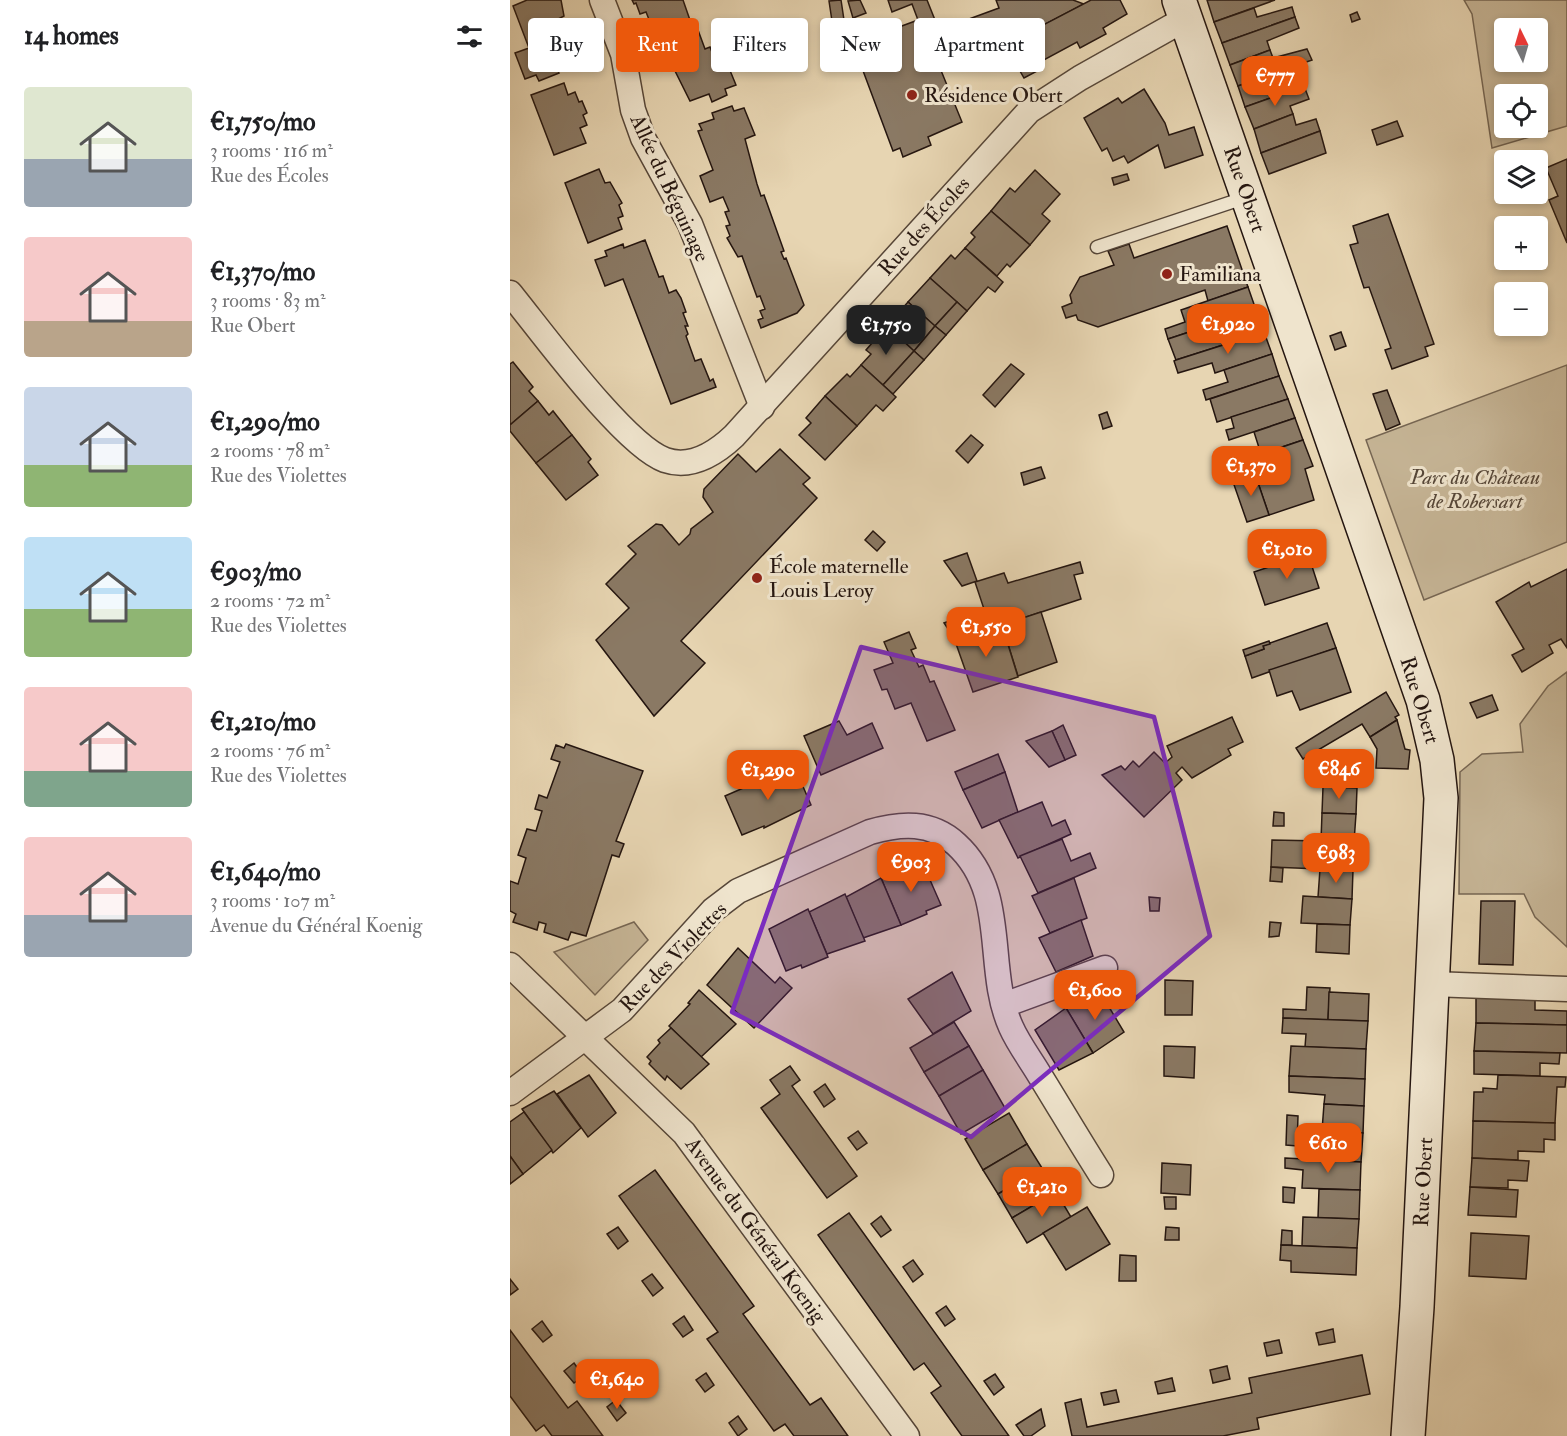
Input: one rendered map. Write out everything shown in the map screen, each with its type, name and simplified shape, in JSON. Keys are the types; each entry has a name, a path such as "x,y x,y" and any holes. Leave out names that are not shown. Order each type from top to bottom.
{"street":[{"name":"Allée du Béguinage","path":"602,0 622,54 633,110 643,138 690,224 762,407"},
{"name":"Rue des Écoles","path":"510,294 627,433 644,449 666,460 685,462 702,459 719,451 762,407 1029,111 1182,9"},
{"name":"Rue Obert","path":"1182,9 1423,700 1433,740 1441,798 1417,1307 1408,1436"},
{"name":"Rue des Violettes","path":"510,1093 588,1038 622,1010 713,910 738,891 838,846 893,826 915,825 942,834 965,852 980,874 990,899 1004,1005 1011,1027 1101,1175"},
{"name":"Avenue du Général Koenig","path":"510,965 684,1133 907,1436"},
{"path":"1004,1005 1105,968"},
{"path":"1432,984 1567,989"}],"lane":[{"path":"1097,247 1248,196"}],"highlighted area":[{"path":"861,647 1154,717 1210,936 971,1137 732,1012"}],"green space":[{"path":"1464,0 1567,0 1567,126 1548,132 1548,84 1494,84 1494,138 1526,138 1492,148 1472,14"},
{"name":"Parc du Château de Robersart","path":"1567,365 1567,542 1424,600 1366,440"},
{"path":"1567,672 1567,947 1535,917 1524,894 1459,894 1460,772 1482,754 1523,752 1520,724 1548,686"},
{"path":"634,922 648,940 595,995 554,952"}],"building":[{"path":"527,0 561,0 564,16 528,18 528,45 513,6"},
{"path":"632,0 683,0 689,18 648,18 646,12 640,14 636,3 634,4"},
{"path":"841,0 844,18 832,18 829,1"},
{"path":"860,0 866,13 853,18 848,1"},
{"path":"888,0 927,0 934,18 917,18 912,4 892,12"},
{"path":"996,0 1073,0 1084,4 1045,24 1045,18 972,18 999,8"},
{"path":"1091,0 1120,0 1127,14 1103,28 1106,34 1080,48 1077,42 1045,59 1045,24"},
{"path":"1207,0 1275,0 1214,22"},
{"path":"1292,7 1295,17 1222,43 1214,22 1254,8 1257,17"},
{"path":"1357,12 1360,19 1352,22 1350,15"},
{"path":"1295,17 1299,28 1267,41 1270,50 1230,65 1222,43"},
{"path":"914,21 914,72 942,72 962,122 928,137 931,145 903,157 900,148 893,151 863,72 902,72 902,26"},
{"path":"699,33 705,49 710,47 711,50 711,72 731,72 736,85 725,89 727,95 712,102 709,94 690,101 676,72 699,72"},
{"path":"528,48 528,72 559,73 539,81 536,75 525,79 515,53"},
{"path":"1307,49 1312,60 1238,86 1230,65 1270,50 1273,58"},
{"path":"1297,65 1302,78 1282,84 1285,93 1245,107 1238,86"},
{"path":"1021,72 1035,72 1024,78"},
{"path":"564,83 568,95 575,92 587,113 583,115 587,125 580,128 586,143 554,155 531,95"},
{"path":"1304,86 1309,99 1290,106 1293,114 1254,129 1245,107"},
{"path":"1144,89 1165,123 1169,135 1194,127 1203,155 1165,168 1158,145 1128,163 1124,156 1113,161 1107,148 1102,151 1084,118 1118,98 1122,103"},
{"path":"732,106 734,111 744,108 755,135 745,139 757,184 761,196 764,195 784,251 781,252 784,259 786,258 804,305 797,313 761,328 758,320 763,318 760,311 765,309 760,296 757,297 742,256 738,257 727,238 730,236 726,226 730,225 725,212 729,211 723,197 710,202 700,176 713,170 698,131 702,130 699,124 714,119 712,113"},
{"path":"1293,114 1296,125 1316,119 1320,131 1261,153 1254,129"},
{"path":"1397,121 1403,136 1377,145 1372,130"},
{"path":"1320,131 1326,153 1269,174 1261,153"},
{"path":"1567,159 1567,243 1549,200 1558,196 1548,173 1548,167"},
{"path":"599,169 605,183 610,182 622,203 619,205 623,216 618,218 622,229 588,243 565,183"},
{"path":"1035,170 1060,194 1042,214 1050,221 1030,245 991,211 1010,188 1015,192"},
{"path":"1127,174 1129,180 1114,185 1112,178"},
{"path":"991,211 1030,245 1010,267 1007,264 997,276 965,248 975,237 971,233"},
{"path":"1388,214 1434,344 1425,347 1428,356 1392,369 1385,350 1391,348 1369,287 1364,288 1350,245 1358,243 1353,226"},
{"name":"Familiana","path":"1227,226 1248,287 1208,301 1205,290 1098,327 1078,320 1076,315 1066,318 1062,307 1072,303 1070,295 1080,277 1114,265 1108,251 1129,244 1134,258"},
{"path":"645,240 659,277 663,276 669,293 676,290 681,298 688,326 685,326 688,334 686,336 695,361 701,359 710,381 713,379 716,387 671,404 623,279 605,286 595,260 607,256 605,251 623,244 624,248"},
{"path":"965,248 1003,282 995,292 988,287 967,311 930,278 951,255 955,259"},
{"path":"930,278 957,302 935,326 908,302"},
{"path":"1248,287 1256,310 1168,339 1165,329 1185,322 1181,310"},
{"path":"908,302 935,326 914,351 887,326"},
{"path":"957,302 967,311 946,335 935,326"},
{"path":"1256,310 1264,332 1176,360 1168,339"},
{"path":"887,326 914,351 883,385 861,365 871,354 866,350"},
{"path":"935,326 946,335 924,360 914,351"},
{"path":"1264,332 1272,354 1215,373 1212,363 1178,373 1174,361 1176,360"},
{"path":"1341,332 1346,346 1335,350 1330,336"},
{"path":"914,351 924,360 893,394 883,385"},
{"path":"1272,354 1279,376 1206,400 1203,390 1228,382 1224,370"},
{"path":"513,362 533,387 529,391 538,401 510,425 510,364"},
{"path":"1011,364 1024,374 995,407 983,395"},
{"path":"861,365 896,397 883,411 876,405 857,426 825,396 847,374 850,377"},
{"path":"1279,376 1288,399 1217,422 1210,399"},
{"path":"1387,390 1400,424 1386,430 1373,394"},
{"path":"825,396 857,426 825,460 799,435 811,423 806,418"},
{"path":"1288,399 1295,418 1229,440 1226,430 1234,428 1231,417"},
{"path":"538,401 549,415 553,411 572,435 536,463 510,431 510,425"},
{"path":"1107,412 1112,426 1103,429 1099,415"},
{"path":"1295,418 1303,440 1261,454 1254,432"},
{"path":"572,435 591,459 588,462 598,475 566,500 536,463"},
{"path":"971,435 983,445 968,463 956,451"},
{"path":"1303,440 1313,466 1305,469 1314,500 1269,515 1254,471 1225,481 1220,468"},
{"path":"780,449 810,478 803,484 817,498 681,641 705,663 654,716 596,640 629,608 606,584 636,554 628,546 656,524 662,525 679,545 690,534 691,529 713,512 703,497 704,489 738,454 756,472"},
{"path":"1041,467 1045,478 1024,485 1021,473"},
{"path":"1254,471 1269,515 1247,522 1232,479"},
{"path":"873,531 885,542 877,551 865,540"},
{"path":"967,553 977,581 962,586 944,561"},
{"path":"1308,554 1319,588 1265,605 1254,572"},
{"path":"1080,562 1083,573 1074,575 1081,599 954,638 944,623 984,609 975,582 1004,573 1008,583"},
{"path":"1567,569 1567,648 1561,639 1549,645 1553,653 1522,672 1512,655 1524,649 1496,602 1529,582 1531,587"},
{"path":"1041,612 1057,662 1018,676 1002,625"},
{"path":"1327,623 1336,648 1252,678 1245,656 1264,649 1263,646 1270,643"},
{"path":"1002,625 1018,677 973,692 954,638"},
{"path":"909,632 916,648 911,650 919,667 923,665 930,682 934,681 955,730 927,741 911,703 895,709 887,689 882,690 874,670 893,663 884,642"},
{"path":"1269,641 1270,644 1263,646 1264,649 1245,656 1243,650"},
{"path":"1336,648 1351,692 1300,710 1292,691 1277,696 1269,670"},
{"path":"1386,692 1399,715 1395,717 1397,720 1370,737 1362,724 1303,759 1296,748"},
{"path":"1492,695 1498,710 1477,718 1470,703"},
{"path":"1232,717 1243,742 1228,749 1231,755 1192,778 1182,767 1176,773 1182,780 1144,817 1102,775 1121,766 1125,770 1133,761 1139,767 1154,752 1165,763 1172,757 1167,746"},
{"path":"1397,720 1405,749 1410,750 1408,769 1376,768 1377,749 1370,737"},
{"path":"839,721 847,735 872,723 883,748 821,775 804,736"},
{"path":"1063,725 1076,755 1065,760 1052,731"},
{"path":"1052,731 1065,760 1049,767 1026,741"},
{"path":"566,744 643,771 616,841 624,844 619,857 612,855 586,936 571,932 568,940 544,932 546,924 539,922 537,930 513,922 516,914 510,911 510,881 518,884 526,858 518,855 527,829 536,831 542,811 535,809 539,795 547,798 560,762 551,759 556,745 564,748"},
{"path":"998,754 1005,772 963,790 955,772"},
{"path":"794,766 811,805 764,828 764,826 742,835 725,796"},
{"path":"1005,772 1018,812 982,828 963,790"},
{"path":"1323,787 1357,788 1356,814 1322,813"},
{"path":"1042,802 1052,826 1065,820 1071,834 1018,858 999,820"},
{"path":"1274,812 1284,813 1284,826 1273,826"},
{"path":"1322,813 1356,814 1354,842 1321,841"},
{"path":"1062,839 1071,861 1090,853 1096,868 1038,893 1020,856"},
{"path":"1272,840 1321,841 1320,869 1271,867"},
{"path":"1321,841 1354,842 1353,870 1320,869"},
{"path":"923,864 941,905 901,925 881,878"},
{"path":"1271,867 1283,868 1282,882 1270,881"},
{"path":"1320,869 1353,870 1352,899 1318,897"},
{"path":"881,878 901,925 863,938 846,897"},
{"path":"1074,878 1087,918 1050,933 1032,896"},
{"path":"845,894 865,941 827,954 809,912"},
{"path":"1303,896 1352,899 1350,925 1301,923"},
{"path":"1149,897 1160,898 1159,911 1150,911"},
{"path":"1481,901 1515,901 1513,965 1479,964"},
{"path":"808,909 828,957 802,968 801,965 786,971 769,929"},
{"path":"1081,920 1093,956 1056,972 1039,938"},
{"path":"1270,922 1281,923 1279,936 1269,937"},
{"path":"1317,924 1350,925 1349,954 1316,952"},
{"path":"738,948 775,983 780,977 792,988 754,1028 707,985"},
{"path":"952,972 971,1011 933,1034 908,999"},
{"path":"1165,980 1193,981 1192,1015 1165,1015"},
{"path":"1307,987 1330,988 1328,1020 1283,1018 1283,1009 1306,1010"},
{"path":"699,990 736,1024 701,1057 669,1026 690,1004 688,1003"},
{"path":"1100,992 1124,1032 1093,1053 1066,1008"},
{"path":"1329,992 1369,994 1368,1021 1328,1020"},
{"path":"1476,997 1535,998 1535,1010 1567,1011 1567,1025 1476,1023"},
{"path":"1066,1008 1093,1053 1059,1070 1035,1030"},
{"path":"1283,1018 1368,1021 1366,1049 1305,1047 1306,1034 1282,1033"},
{"path":"954,1022 969,1046 924,1072 910,1048"},
{"path":"1476,1023 1567,1025 1567,1053 1474,1051"},
{"path":"671,1028 709,1064 681,1089 667,1076 665,1080 649,1064 651,1061 647,1057 660,1043 658,1040"},
{"path":"969,1046 983,1070 939,1096 924,1072"},
{"path":"1164,1046 1195,1047 1194,1078 1164,1076"},
{"path":"1291,1046 1366,1049 1365,1079 1289,1076"},
{"path":"1474,1051 1560,1053 1559,1064 1540,1063 1540,1076 1474,1074"},
{"path":"790,1066 800,1080 792,1086 857,1176 827,1198 761,1108 780,1094 770,1080"},
{"path":"983,1070 1005,1108 961,1134 939,1096"},
{"path":"589,1075 616,1113 588,1137 557,1094"},
{"path":"1498,1075 1566,1077 1565,1087 1557,1087 1555,1123 1473,1121 1474,1092 1483,1092 1483,1088 1497,1089"},
{"path":"1289,1076 1365,1079 1364,1106 1324,1104 1325,1095 1289,1092"},
{"path":"825,1084 835,1099 824,1107 814,1092"},
{"path":"554,1091 581,1128 553,1153 522,1109"},
{"path":"1324,1104 1364,1106 1363,1133 1322,1131"},
{"path":"524,1112 552,1150 523,1174 510,1156 510,1122"},
{"path":"1009,1113 1027,1144 983,1170 965,1139"},
{"path":"1287,1115 1298,1116 1297,1146 1286,1145"},
{"path":"1473,1121 1555,1123 1555,1140 1544,1139 1544,1152 1518,1151 1518,1160 1472,1158"},
{"path":"858,1131 867,1143 857,1150 848,1138"},
{"path":"1322,1131 1363,1133 1361,1162 1321,1160"},
{"path":"1027,1144 1042,1168 998,1194 983,1170"},
{"path":"510,1156 523,1174 510,1184"},
{"path":"1285,1158 1361,1162 1360,1190 1302,1188 1303,1170 1285,1168"},
{"path":"1472,1158 1529,1161 1527,1181 1508,1180 1508,1188 1470,1187"},
{"path":"1162,1163 1191,1165 1190,1195 1161,1193"},
{"path":"1042,1168 1056,1192 1012,1218 998,1194"},
{"path":"655,1170 754,1306 743,1314 810,1405 821,1398 848,1436 794,1436 785,1424 774,1431 707,1339 718,1332 619,1196"},
{"path":"1283,1187 1295,1188 1294,1203 1283,1202"},
{"path":"1470,1187 1518,1190 1516,1217 1468,1215"},
{"path":"1319,1189 1360,1190 1359,1219 1318,1218"},
{"path":"1056,1192 1071,1217 1027,1243 1012,1218"},
{"path":"1164,1197 1176,1197 1176,1209 1165,1209"},
{"path":"1087,1207 1110,1244 1066,1270 1043,1233"},
{"path":"849,1213 1009,1436 962,1436 931,1393 941,1386 924,1363 914,1370 818,1235"},
{"path":"881,1216 891,1230 881,1237 871,1224"},
{"path":"1303,1217 1359,1219 1357,1248 1302,1246"},
{"path":"618,1227 628,1241 618,1249 607,1234"},
{"path":"1166,1227 1179,1228 1179,1240 1165,1240"},
{"path":"1282,1230 1292,1231 1292,1245 1281,1245"},
{"path":"1471,1233 1529,1236 1526,1279 1469,1276"},
{"path":"1281,1245 1357,1248 1356,1275 1291,1272 1291,1261 1280,1260"},
{"path":"1120,1255 1136,1256 1136,1281 1119,1281"},
{"path":"913,1260 923,1274 913,1282 903,1267"},
{"path":"652,1274 663,1288 653,1296 642,1281"},
{"path":"510,1279 518,1289 510,1295"},
{"path":"946,1306 955,1319 945,1326 936,1313"},
{"path":"684,1316 693,1330 683,1337 673,1324"},
{"path":"542,1321 552,1335 543,1342 532,1329"},
{"path":"1333,1329 1335,1342 1319,1345 1316,1333"},
{"path":"510,1330 568,1408 577,1401 603,1436 552,1436 544,1425 536,1431 510,1396"},
{"path":"1279,1340 1282,1353 1267,1356 1264,1343"},
{"path":"1362,1355 1370,1394 1257,1418 1259,1429 1223,1436 1072,1436 1065,1403 1081,1399 1087,1427 1252,1393 1249,1378"},
{"path":"574,1363 583,1376 574,1383 564,1371"},
{"path":"1227,1366 1230,1379 1213,1383 1210,1370"},
{"path":"706,1373 714,1385 705,1392 696,1380"},
{"path":"995,1374 1004,1387 994,1395 984,1381"},
{"path":"1172,1378 1175,1391 1158,1394 1155,1382"},
{"path":"1116,1390 1119,1402 1104,1405 1101,1393"},
{"path":"616,1400 626,1413 617,1421 607,1407"},
{"path":"1041,1409 1045,1426 1031,1436 1024,1436 1016,1425"},
{"path":"738,1416 747,1429 738,1436 729,1423"}],"place":[{"name":"Résidence Obert","path":"912,95"},
{"name":"Familiana","path":"1167,274"},
{"name":"École maternelle Louis Leroy","path":"757,578"}]}
